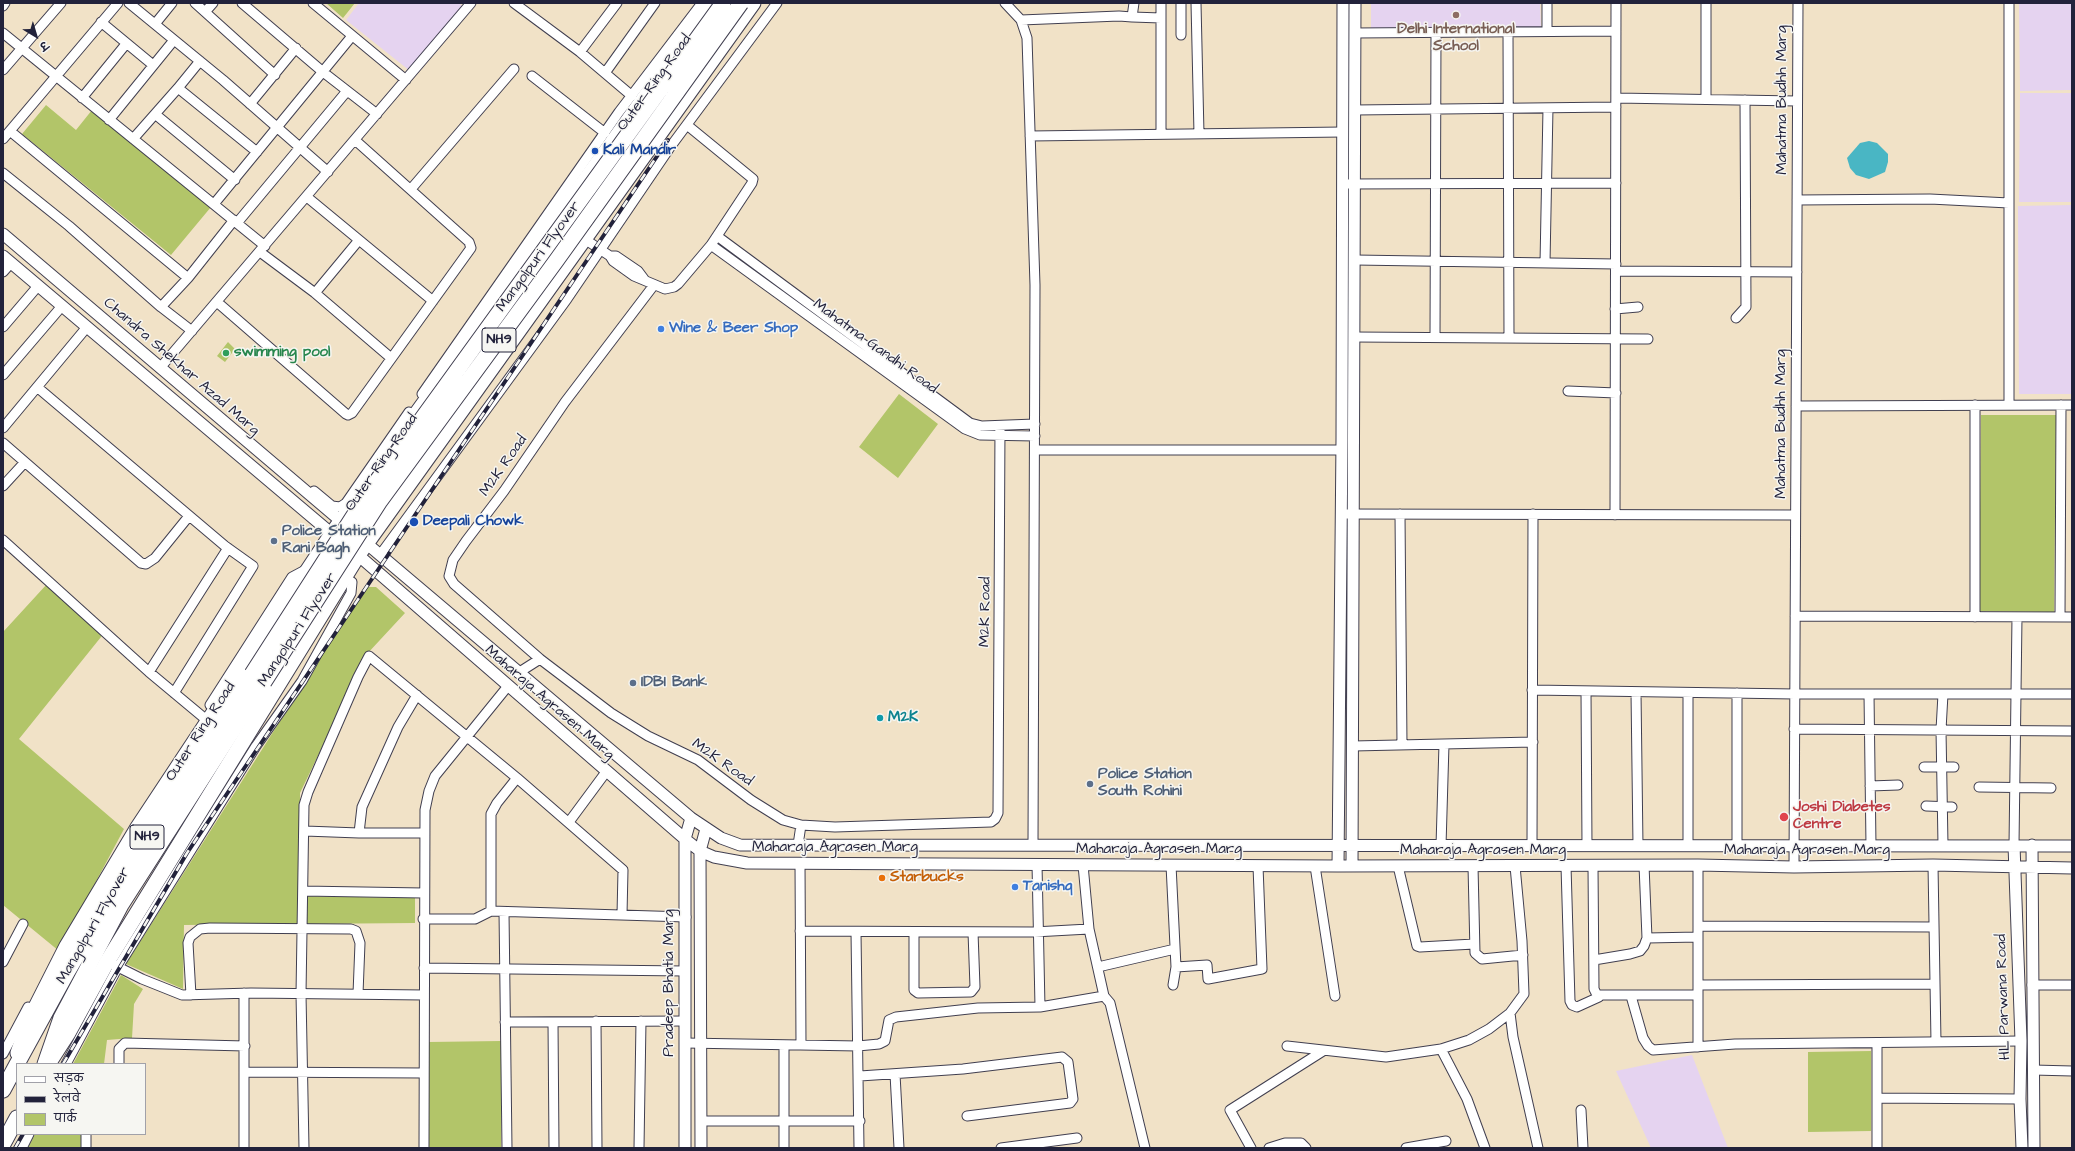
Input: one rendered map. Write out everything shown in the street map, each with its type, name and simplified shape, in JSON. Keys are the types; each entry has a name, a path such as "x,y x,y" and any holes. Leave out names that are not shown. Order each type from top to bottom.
{"main road":[{"name":"Outer Ring Road","path":"6,1084 30,1019 67,946 137,829 332,534 438,382 713,3"},
{"name":"Mangolpuri Flyover","path":"18,1063 135,856 369,492 723,3"},
{"name":"Mangolpuri Flyover","path":"46,1063 61,1018 134,883 380,501 556,261 741,3"},
{"path":"47,1063 68,1033 112,964 315,624 362,549 583,238 753,3"},
{"path":"438,382 466,402"},
{"path":"285,605 286,613 296,624 306,626 315,624"},
{"name":"Mangolpuri Flyover","path":"6,1084 16,1066"},
{"path":"3,1144 16,1120"}],"street":[{"path":"3,70 60,3"},
{"path":"3,139 118,3"},
{"path":"129,3 200,61 328,172"},
{"path":"155,24 172,3"},
{"path":"195,3 275,75"},
{"path":"205,12 213,3"},
{"path":"242,3 323,72 377,114"},
{"path":"313,3 406,80"},
{"path":"160,368 471,3"},
{"path":"580,52 617,3"},
{"path":"605,73 655,3"},
{"path":"279,471 290,472 332,506 340,507 346,503 605,133 702,3"},
{"path":"380,555 567,299 600,249 687,125 777,3"},
{"path":"1005,3 1021,20 1027,38 1035,285 1033,845"},
{"path":"1132,17 1134,3"},
{"path":"1161,3 1161,134"},
{"path":"1180,35 1181,3"},
{"path":"1196,3 1199,134"},
{"path":"1338,866 1342,514 1343,3"},
{"path":"1352,866 1355,3"},
{"path":"1547,3 1548,31"},
{"path":"1616,3 1616,515"},
{"path":"1706,3 1706,100"},
{"name":"Mahatma Budhh Marg","path":"1794,867 1798,3"},
{"path":"2009,3 2009,405"},
{"path":"519,4 580,52 632,96"},
{"path":"1021,20 1119,16 1161,18"},
{"path":"101,22 153,65"},
{"path":"1355,33 1616,31"},
{"path":"1435,338 1436,32"},
{"path":"1508,32 1509,338"},
{"path":"3,33 55,77 214,204 235,222 262,249 391,358"},
{"path":"214,204 352,36"},
{"path":"109,120 174,40"},
{"path":"82,98 126,44"},
{"path":"250,104 296,48"},
{"path":"133,139 200,61"},
{"path":"411,189 514,69"},
{"path":"532,76 605,133"},
{"path":"178,88 257,152"},
{"path":"161,307 188,278 347,91"},
{"path":"1355,110 1548,108 1616,103 1706,100 1797,101"},
{"path":"1736,318 1746,307 1744,272 1746,100"},
{"path":"1545,263 1548,183 1548,108"},
{"path":"155,114 235,180"},
{"path":"583,238 610,256 613,261 634,276 665,289 674,287 711,245 752,182 753,178 687,125"},
{"path":"10,131 188,278"},
{"path":"1030,136 1343,132"},
{"path":"217,302 348,415 352,413 471,248 471,244 355,140"},
{"path":"3,173 69,226 161,307 192,332"},
{"path":"1343,184 1616,183"},
{"path":"307,197 433,301"},
{"path":"1797,200 1930,200 2009,203"},
{"name":"Chandra Shekhar Azad Marg","path":"3,234 279,471 341,522"},
{"name":"Mahatma Gandhi Road","path":"717,236 970,422 1000,430 1035,436"},
{"path":"315,293 359,240"},
{"name":"Mahatma Gandhi Road","path":"711,245 965,429 980,435 1035,424"},
{"path":"3,272 7,260"},
{"name":"Chandra Shekhar Azad Marg","path":"7,260 332,534"},
{"path":"1355,260 1509,262 1616,268 1797,272"},
{"name":"M2K Road","path":"654,285 565,402 453,560 449,576 454,584 540,659 611,714 648,736 698,760 766,811 783,820 801,824 851,826 991,822 995,819 998,813 1000,430"},
{"path":"3,327 38,286"},
{"path":"3,375 62,306"},
{"path":"1615,309 1638,308"},
{"path":"3,428 87,327"},
{"path":"1354,337 1648,339"},
{"path":"37,387 189,516 228,548 253,566 174,693"},
{"path":"1568,391 1616,393"},
{"path":"1975,405 1975,617"},
{"path":"2060,617 2061,405"},
{"path":"1796,406 2072,405"},
{"path":"3,443 141,563 146,564 155,558 189,516"},
{"path":"1035,450 1342,450"},
{"path":"3,486 25,462"},
{"path":"280,490 290,480"},
{"path":"1342,514 1796,515"},
{"path":"1400,514 1402,745"},
{"path":"1532,846 1533,514"},
{"path":"3,540 149,672 203,717"},
{"path":"149,672 228,548"},
{"name":"Maharaja Agrasen Marg","path":"362,549 380,555 691,818 721,838 740,845 2072,846"},
{"name":"Maharaja Agrasen Marg","path":"362,549 438,625 685,839 700,851 714,857 747,863 800,864 1258,866 1698,865 1794,867 1933,865 2072,868"},
{"path":"3,1054 71,930 203,717 292,577 311,566"},
{"path":"66,1063 112,964 256,746 302,681 351,593 353,586 352,582 344,577"},
{"path":"438,625 448,613"},
{"path":"1795,616 2072,617"},
{"path":"2014,845 2017,617"},
{"path":"304,1148 301,994 305,831 304,805 308,792 358,677 369,656 517,778 623,870 622,915"},
{"path":"518,673 540,659"},
{"path":"424,1148 425,810 429,791 435,776 508,686"},
{"path":"1532,690 1795,694 2072,694"},
{"path":"1586,691 1587,846"},
{"path":"1636,692 1638,846"},
{"path":"1688,692 1688,846"},
{"path":"1737,846 1738,693"},
{"path":"1869,694 1870,846"},
{"path":"1942,845 1941,730 1943,694"},
{"path":"359,833 362,806 398,727 417,695"},
{"path":"1794,729 1870,731 2072,731"},
{"path":"1353,746 1533,742"},
{"path":"1441,846 1444,744"},
{"path":"1924,767 1954,767"},
{"path":"569,822 606,772"},
{"path":"491,911 491,814 497,803 517,778"},
{"path":"1870,786 1898,785"},
{"path":"1980,787 2052,788"},
{"path":"1926,806 1952,807"},
{"name":"Pradeep Bhatia Marg","path":"685,1148 685,839 691,818"},
{"path":"798,845 801,824"},
{"name":"Pradeep Bhatia Marg","path":"701,1148 700,851 706,829"},
{"path":"305,831 424,833"},
{"name":"HL Parwana Road","path":"2014,845 2021,1042 2020,1099 2022,1148"},
{"name":"HL Parwana Road","path":"2032,845 2034,1148"},
{"path":"800,864 800,1045"},
{"path":"1037,864 1040,1007"},
{"path":"1083,865 1089,929 1104,996 1110,1003 1145,1148"},
{"path":"1171,865 1176,967 1173,985"},
{"path":"1594,960 1630,954 1640,950 1644,946 1647,938 1644,865"},
{"path":"1698,865 1698,1047"},
{"path":"1933,865 1936,1042"},
{"path":"1176,967 1207,964 1208,979 1262,969 1258,866"},
{"path":"1315,866 1335,996"},
{"path":"1398,866 1417,946 1474,944"},
{"path":"1473,866 1475,953 1482,959 1523,955"},
{"path":"1287,1046 1386,1057 1441,1049 1469,1040 1489,1029 1510,1013 1524,994 1523,955 1514,866"},
{"path":"1566,866 1570,1001 1572,1005 1577,1007 1599,997 1698,995"},
{"path":"1593,866 1594,989 1599,997"},
{"path":"303,891 424,893"},
{"path":"424,919 476,919 491,911 686,917"},
{"path":"504,912 507,1148"},
{"path":"3,962 23,924"},
{"path":"1698,926 1934,927"},
{"path":"191,994 188,943 194,932 210,928 356,931 360,943 358,994"},
{"path":"800,931 914,933 1039,932 1089,929"},
{"path":"856,932 860,1076 860,1148"},
{"path":"914,933 914,990 918,993 971,992 975,987 973,932"},
{"path":"1647,938 1698,937"},
{"path":"1098,967 1175,948"},
{"path":"112,964 174,993 424,995"},
{"path":"424,968 685,971"},
{"path":"1698,985 1936,984"},
{"path":"2032,985 2072,985"},
{"path":"244,993 244,1148"},
{"path":"685,1043 858,1046 879,1044 885,1040 889,1020 896,1017 978,1008 1040,1007 1104,996"},
{"path":"1631,996 1648,1046 1653,1050 1735,1044 2021,1042"},
{"path":"1510,1013 1513,1037 1538,1148"},
{"path":"596,1021 597,1148"},
{"path":"639,1148 641,1021"},
{"path":"506,1022 685,1021"},
{"path":"553,1022 554,1148"},
{"path":"120,1063 119,1049 125,1043 244,1046"},
{"path":"1877,1043 1877,1148"},
{"path":"784,1045 784,1148"},
{"path":"1441,1049 1467,1099 1485,1148"},
{"path":"1251,1148 1230,1110 1324,1051"},
{"path":"860,1076 963,1069 1062,1057 1068,1062 1073,1099 1070,1103 967,1116"},
{"path":"2033,1070 2072,1071"},
{"path":"244,1072 424,1073"},
{"path":"895,1074 899,1148"},
{"path":"1877,1098 2020,1099"},
{"path":"1580,1110 1583,1148"},
{"path":"701,1121 860,1121"},
{"path":"22,1148 28,1135"},
{"path":"86,1135 86,1148"},
{"path":"1001,1148 1077,1138"},
{"path":"1406,1148 1446,1141"},
{"path":"1269,1148 1284,1143 1301,1143 1306,1148"}],"shaded area":[{"path":"359,3 459,3 462,6 410,71 346,20"},
{"name":"Delhi International School","path":"1371,3 1540,3 1541,27 1371,28"},
{"path":"2019,3 2072,3 2072,90 2020,91"},
{"path":"2020,93 2072,93 2072,202 2019,202"},
{"path":"2072,205 2072,394 2019,394 2018,206"},
{"path":"1692,1055 1728,1148 1651,1148 1616,1071"}],"green space":[{"path":"326,3 355,3 343,18"},
{"path":"46,105 76,130 92,110 211,207 171,255 22,134"},
{"name":"swimming pool","path":"228,342 235,349 225,362 217,356"},
{"path":"899,394 938,424 898,478 859,447"},
{"path":"1981,415 2056,415 2054,612 1979,611"},
{"path":"47,584 105,632 19,739 124,829 59,951 3,905 3,632"},
{"path":"365,587 376,587 405,613 367,654 300,793 300,896 415,898 415,923 184,925 183,989 126,964"},
{"path":"121,975 143,989 134,1004 132,1038 107,1040 104,1063 74,1063"},
{"path":"501,1041 501,1148 429,1148 429,1042"},
{"path":"1871,1051 1871,1131 1808,1132 1808,1052"},
{"path":"34,1135 82,1135 82,1148 28,1148"}],"water":[{"path":"1869,141 1877,143 1888,154 1888,162 1885,172 1869,179 1856,175 1850,168 1847,158 1860,143"}],"railway":[{"path":"64,1063 187,853 668,140"},
{"path":"15,1148 22,1135"}],"place":[{"name":"Delhi International School","path":"1456,15"},
{"name":"Kali Mandir","path":"595,151"},
{"name":"Wine & Beer Shop","path":"661,329"},
{"name":"swimming pool","path":"226,353"},
{"name":"Deepali Chowk","path":"414,522"},
{"name":"Police Station Rani Bagh","path":"274,541"},
{"name":"IDBI Bank","path":"633,683"},
{"name":"M2K","path":"880,718"},
{"name":"Police Station South Rohini","path":"1090,784"},
{"name":"Joshi Diabetes Centre","path":"1784,817"},
{"name":"Starbucks","path":"882,878"},
{"name":"Tanishq","path":"1015,887"}]}
